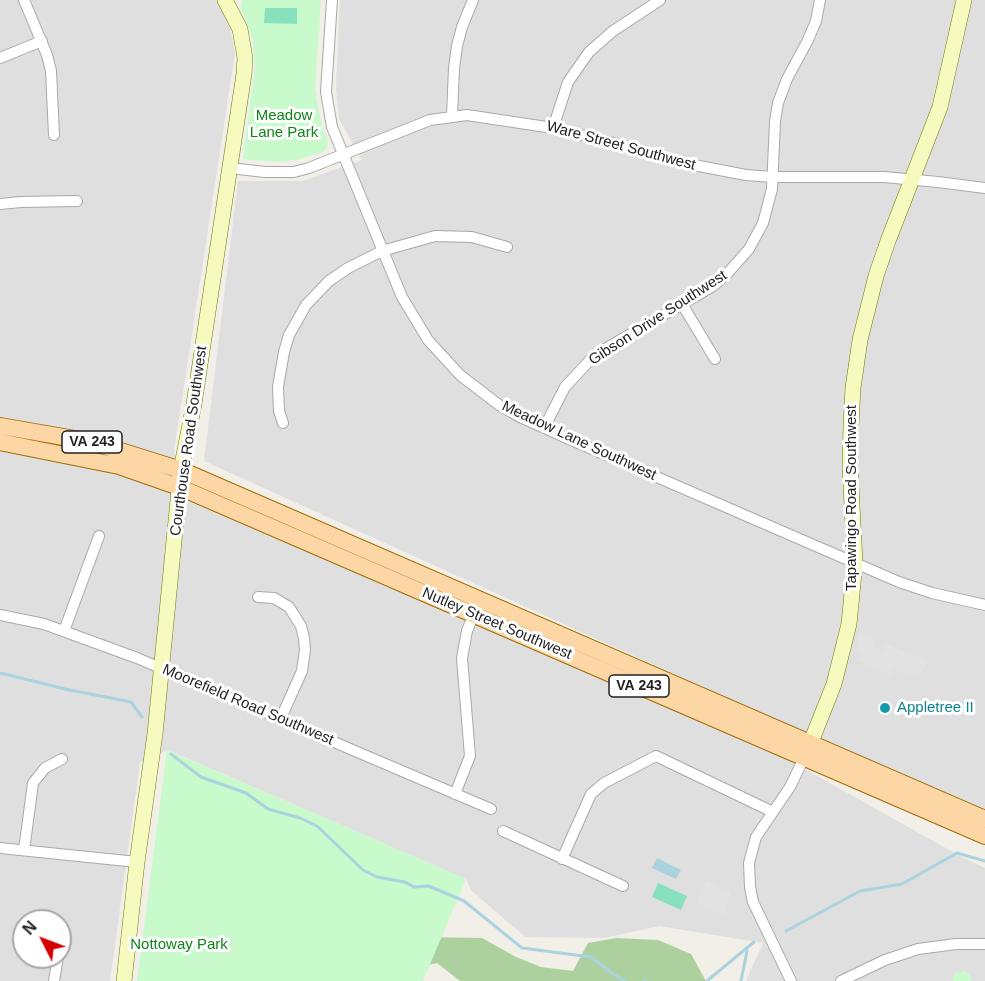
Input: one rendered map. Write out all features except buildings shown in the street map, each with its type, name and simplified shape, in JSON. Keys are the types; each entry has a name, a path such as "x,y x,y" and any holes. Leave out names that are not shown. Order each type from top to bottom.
{"main road":[{"name":"Nutley Street Southwest","path":"0,426 92,442 181,470 477,608"},
{"name":"Nutley Street Southwest","path":"0,442 119,466 179,487 477,608 807,751 985,836"},
{"name":"Nutley Street Southwest","path":"807,751 985,819"}],"street":[{"path":"24,0 42,41 51,71 54,135"},
{"name":"Courthouse Road Southwest","path":"124,981 137,862 155,734 181,470 194,404 245,58 240,29 225,0"},
{"name":"Meadow Lane Southwest","path":"332,0 326,92 332,128 402,297 414,320 443,358 479,391 499,405 544,428 855,563 932,593 985,605"},
{"path":"452,116 457,46 473,0"},
{"path":"553,128 568,82 589,52 613,31 660,0"},
{"name":"Gibson Drive Southwest","path":"544,428 565,387 590,360 726,275 749,249 769,206 778,103 787,79 812,30 820,0"},
{"name":"Tapawingo Road Southwest","path":"791,981 762,922 750,887 751,850 759,831 790,787 807,751 840,665 849,624 855,563 850,466 857,357 876,276 940,107 964,0"},
{"path":"0,58 42,41"},
{"name":"Ware Street Southwest","path":"230,168 265,172 294,172 412,126 452,116 486,117 553,128 683,163 724,171 773,177 913,179 985,188"},
{"path":"0,204 77,201"},
{"path":"283,423 279,411 278,387 284,352 297,319 317,292 329,281 348,268 382,252 424,238 454,235 481,238 507,247"},
{"path":"682,304 715,359"},
{"path":"64,631 99,536"},
{"path":"258,597 274,598 289,607 301,626 304,638 302,672 281,718"},
{"path":"455,794 470,756 471,745 462,658 467,631 477,608"},
{"name":"Moorefield Road Southwest","path":"0,615 30,620 161,667 491,809"},
{"path":"562,859 591,794 604,783 656,756 773,812"},
{"path":"24,850 33,783 45,768 62,759"},
{"path":"503,831 623,886"},
{"path":"0,848 137,862"},
{"path":"841,981 885,960 918,949 956,944 985,944"}],"shaded area":[{"path":"0,0 231,0 229,20 235,53 174,451 187,501 479,625 792,762 985,868 985,981 746,981 763,943 659,926 604,938 525,937 471,890 466,879 168,750 140,762 110,981 0,981"},
{"path":"340,0 985,0 985,815 204,461 238,181 303,181 362,160 339,119 336,89"},
{"path":"859,633 875,638 873,647 883,651 887,644 928,661 918,677 895,668 891,675 859,661 861,654 855,653"},
{"path":"707,880 731,892 723,915 697,903 701,888"}],"green space":[{"name":"Meadow Lane Park","path":"242,0 321,0 315,90 322,127 328,141 327,148 323,152 296,160 277,162 243,159 255,67 253,40 241,8"},
{"path":"265,8 297,8 297,24 264,23"},
{"name":"Nottoway Park","path":"167,750 466,879 423,981 137,981"},
{"path":"658,883 687,896 681,910 652,897"},
{"path":"421,937 482,938 516,957 541,967 573,971 588,943 616,938 658,940 691,954 706,981 460,981 437,963 389,974"},
{"path":"965,971 970,975 971,981 953,981 954,974"}],"water":[{"path":"657,858 681,870 676,879 652,868"}],"waterway":[{"path":"0,673 131,702 142,717"},
{"path":"171,754 201,777 246,793 268,809 300,818 317,826 363,870 377,877 405,882 414,887 429,886 464,901 522,948 591,957 625,981"},
{"path":"786,931 860,891 902,884 957,853 985,861"},
{"path":"707,981 754,942"},
{"path":"741,981 747,951"}],"place":[{"name":"Appletree II","path":"885,708"}]}
